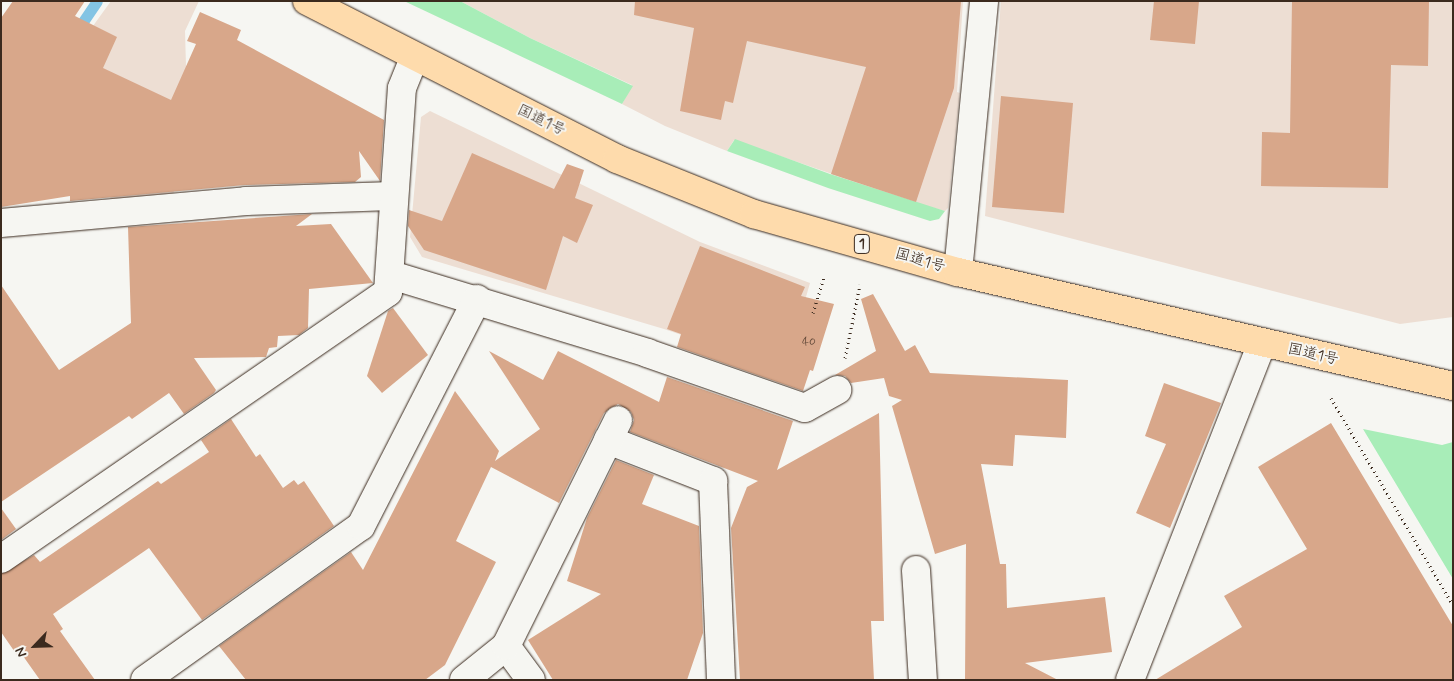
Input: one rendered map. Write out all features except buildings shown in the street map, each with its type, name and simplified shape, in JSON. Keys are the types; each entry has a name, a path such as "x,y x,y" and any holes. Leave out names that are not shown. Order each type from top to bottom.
{"highway":[{"name":"国道1号","path":"307,1 414,58 617,159 737,207 958,272 1262,344 1453,386"}],"street":[{"path":"958,272 984,1"},
{"path":"1,559 388,292 391,275 392,196 402,88 414,58"},
{"path":"1,223 246,201 392,196"},
{"path":"391,275 477,299 642,362 805,408 840,378"},
{"path":"145,680 361,526 477,299"},
{"path":"1130,680 1262,344"},
{"path":"464,680 506,646 613,430 713,481 721,680"},
{"path":"916,570 923,680"},
{"path":"506,646 531,680"}],"path":[{"path":"813,313 824,276"},
{"path":"840,378 860,285"},
{"path":"1331,398 1453,605"}],"shaded area":[{"path":"111,1 199,1 185,31 186,66 192,81 173,179 174,196 111,204 108,173 62,69"},
{"path":"460,1 963,1 957,92 960,93 948,208 945,211 916,203 734,140 727,151 665,126 622,104 632,85 530,38"},
{"path":"1001,1 1453,1 1453,317 1400,324 985,216"},
{"path":"430,111 700,242 810,283 785,370 664,329 422,257 410,237 421,117"}],"green space":[{"path":"404,1 460,1 530,38 633,86 622,104"},
{"path":"735,139 830,174 945,211 939,219 930,221 828,188 727,151"},
{"path":"1363,429 1442,445 1453,442 1453,579"}],"waterway":[{"path":"76,32 97,1"}]}
